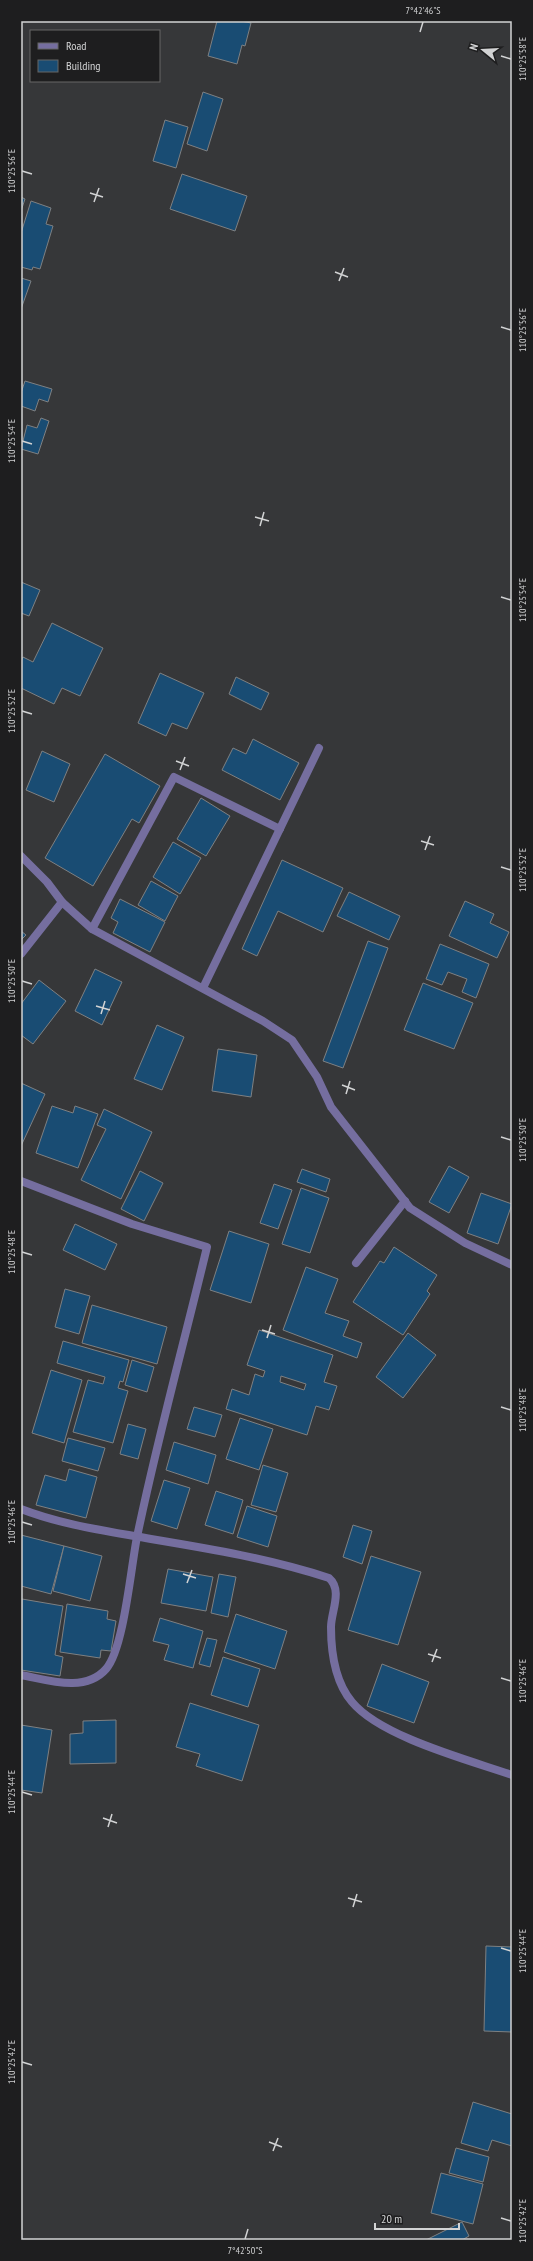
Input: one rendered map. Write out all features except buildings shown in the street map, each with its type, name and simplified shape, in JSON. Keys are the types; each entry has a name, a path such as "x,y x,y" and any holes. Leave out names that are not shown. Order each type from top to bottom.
{"street":[{"path":"203,988 319,748"},
{"path":"92,928 174,777 280,829"},
{"path":"21,856 47,882 62,902 92,928 263,1021 292,1040 317,1077 331,1107 410,1208 465,1243 512,1265"},
{"path":"21,954 62,902"},
{"path":"21,1181 132,1224 207,1247 137,1537 118,1646 107,1668 95,1678 79,1684 21,1675"},
{"path":"356,1263 405,1201"},
{"path":"21,1509 104,1531 251,1558 329,1578 334,1582 336,1594 331,1627 335,1670 352,1702 376,1721 401,1736 512,1775"}]}
